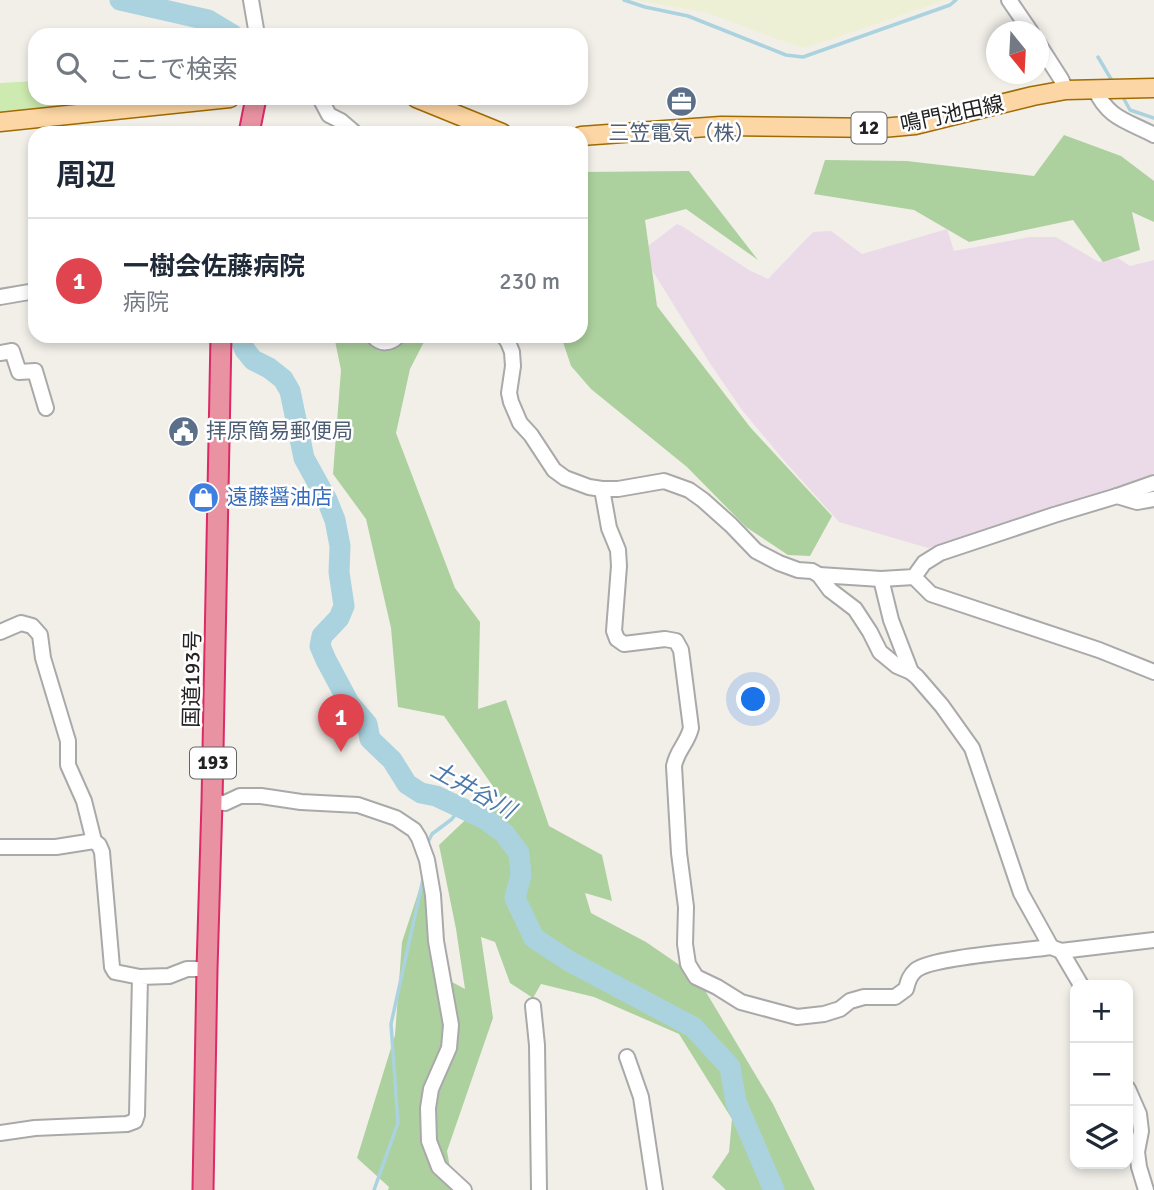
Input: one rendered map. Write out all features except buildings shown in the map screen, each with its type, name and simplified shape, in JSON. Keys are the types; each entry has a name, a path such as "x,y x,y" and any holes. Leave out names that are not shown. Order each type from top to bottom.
{"highway":[{"path":"250,126 255,105"},
{"name":"国道193号","path":"203,1190 221,343"}],"main road":[{"name":"鳴門池田線","path":"588,136 721,126 882,128 946,118 1066,90 1154,88"},
{"path":"0,122 163,105"},
{"path":"433,105 485,126"}],"street":[{"path":"251,0 256,28"},
{"path":"1009,0 1023,21"},
{"path":"1049,60 1066,90"},
{"path":"1095,89 1100,102 1115,116 1154,135"},
{"path":"324,105 329,115 347,126"},
{"path":"0,297 28,292"},
{"path":"508,343 513,366 509,393 511,402 520,423 554,470 565,478 602,489 664,481 689,490 756,551 798,570 812,571 819,575 830,590 855,609 880,652 897,666 911,672"},
{"path":"0,353 12,351 19,372 35,371 46,408"},
{"path":"914,577 924,563 940,553 1154,483"},
{"path":"602,489 609,528 618,550 614,631 617,639 625,644 665,639 676,641 681,650 691,728 689,739 676,755 674,766 679,853 686,907 685,944 688,964 696,977 741,1002 797,1017 824,1014 840,1009 850,1000 864,997 895,997 906,989 909,978 917,969 933,964 966,958 1154,940"},
{"path":"1117,496 1137,502 1154,499"},
{"path":"819,575 881,579 914,577 931,594 1099,650 1154,672"},
{"path":"881,579 891,620 911,672 942,706 972,748 1021,893 1078,980"},
{"path":"0,632 21,623 32,626 40,635 43,659 68,741 68,765 84,801 94,841 102,852 112,967 115,972 140,977 169,976 187,969 207,969"},
{"path":"212,802 225,803 240,796 261,796 301,802 358,805 396,818 414,830 426,860 433,895 436,941 451,1025 449,1048 431,1089 428,1108 429,1141 439,1167 464,1190"},
{"path":"0,847 56,847 94,841"},
{"path":"0,1133 35,1128 127,1124 135,1121 140,977"},
{"path":"533,1006 537,1045 539,1190"},
{"path":"627,1057 641,1097 655,1190"},
{"path":"1133,1100 1139,1114 1141,1131 1137,1152 1146,1190"}],"shaded area":[{"path":"677,224 749,270 768,279 813,232 831,231 862,254 947,229 954,251 1030,237 1056,237 1099,262 1118,258 1130,266 1154,260 1154,478 928,548 839,522 742,410 652,270 648,246"}],"green space":[{"path":"636,0 946,0 805,48 708,13"},
{"path":"28,81 28,105 60,105 60,111 0,117 0,83"},
{"path":"1064,135 1121,156 1154,181 1154,222 1132,212 1140,250 1103,262 1073,220 969,242 914,210 814,194 825,160 907,161 1034,176"},
{"path":"689,171 758,260 686,209 645,220 657,306 750,427 832,516 810,556 788,555 746,527 687,467 591,389 571,366 563,343 588,343 588,172"},
{"path":"335,343 423,343 410,369 396,433 455,588 480,622 478,709 506,700 549,826 602,855 612,901 585,893 591,913 646,942 697,977 773,1104 815,1190 726,1190 712,1177 729,1152 732,1119 679,1034 594,997 541,984 533,998 510,983 495,942 481,937 493,1018 447,1151 454,1190 388,1190 389,1187 357,1158 395,1035 402,942 422,881 452,982 465,989 439,845 480,806 508,808 444,716 398,707 391,628 366,519 333,474 341,370"}],"waterway":[{"name":"土井谷川","path":"120,0 208,20 221,28"},
{"path":"624,0 688,16 786,55 803,57 950,5 956,0"},
{"path":"1098,57 1111,79"},
{"path":"1124,99 1130,110 1154,118"},
{"name":"土井谷川","path":"242,343 253,360 283,379 290,391 304,458 335,520 340,546 339,572 344,606 339,618 322,636 320,646 349,703 367,724 370,739 392,760 407,784 421,793 436,796 485,819 504,833 519,853 521,875 515,898 534,938 569,961 693,1027 730,1067 736,1102 774,1190"},
{"path":"426,846 432,834 452,819 460,808"},
{"path":"374,1190 398,1123 391,1024 424,875"}],"place":[{"name":"三笠電気（株）","path":"682,101"},
{"name":"拝原簡易郵便局","path":"183,431"},
{"name":"遠藤醤油店","path":"204,497"},
{"name":"一樹会佐藤病院","path":"341,752"}]}
